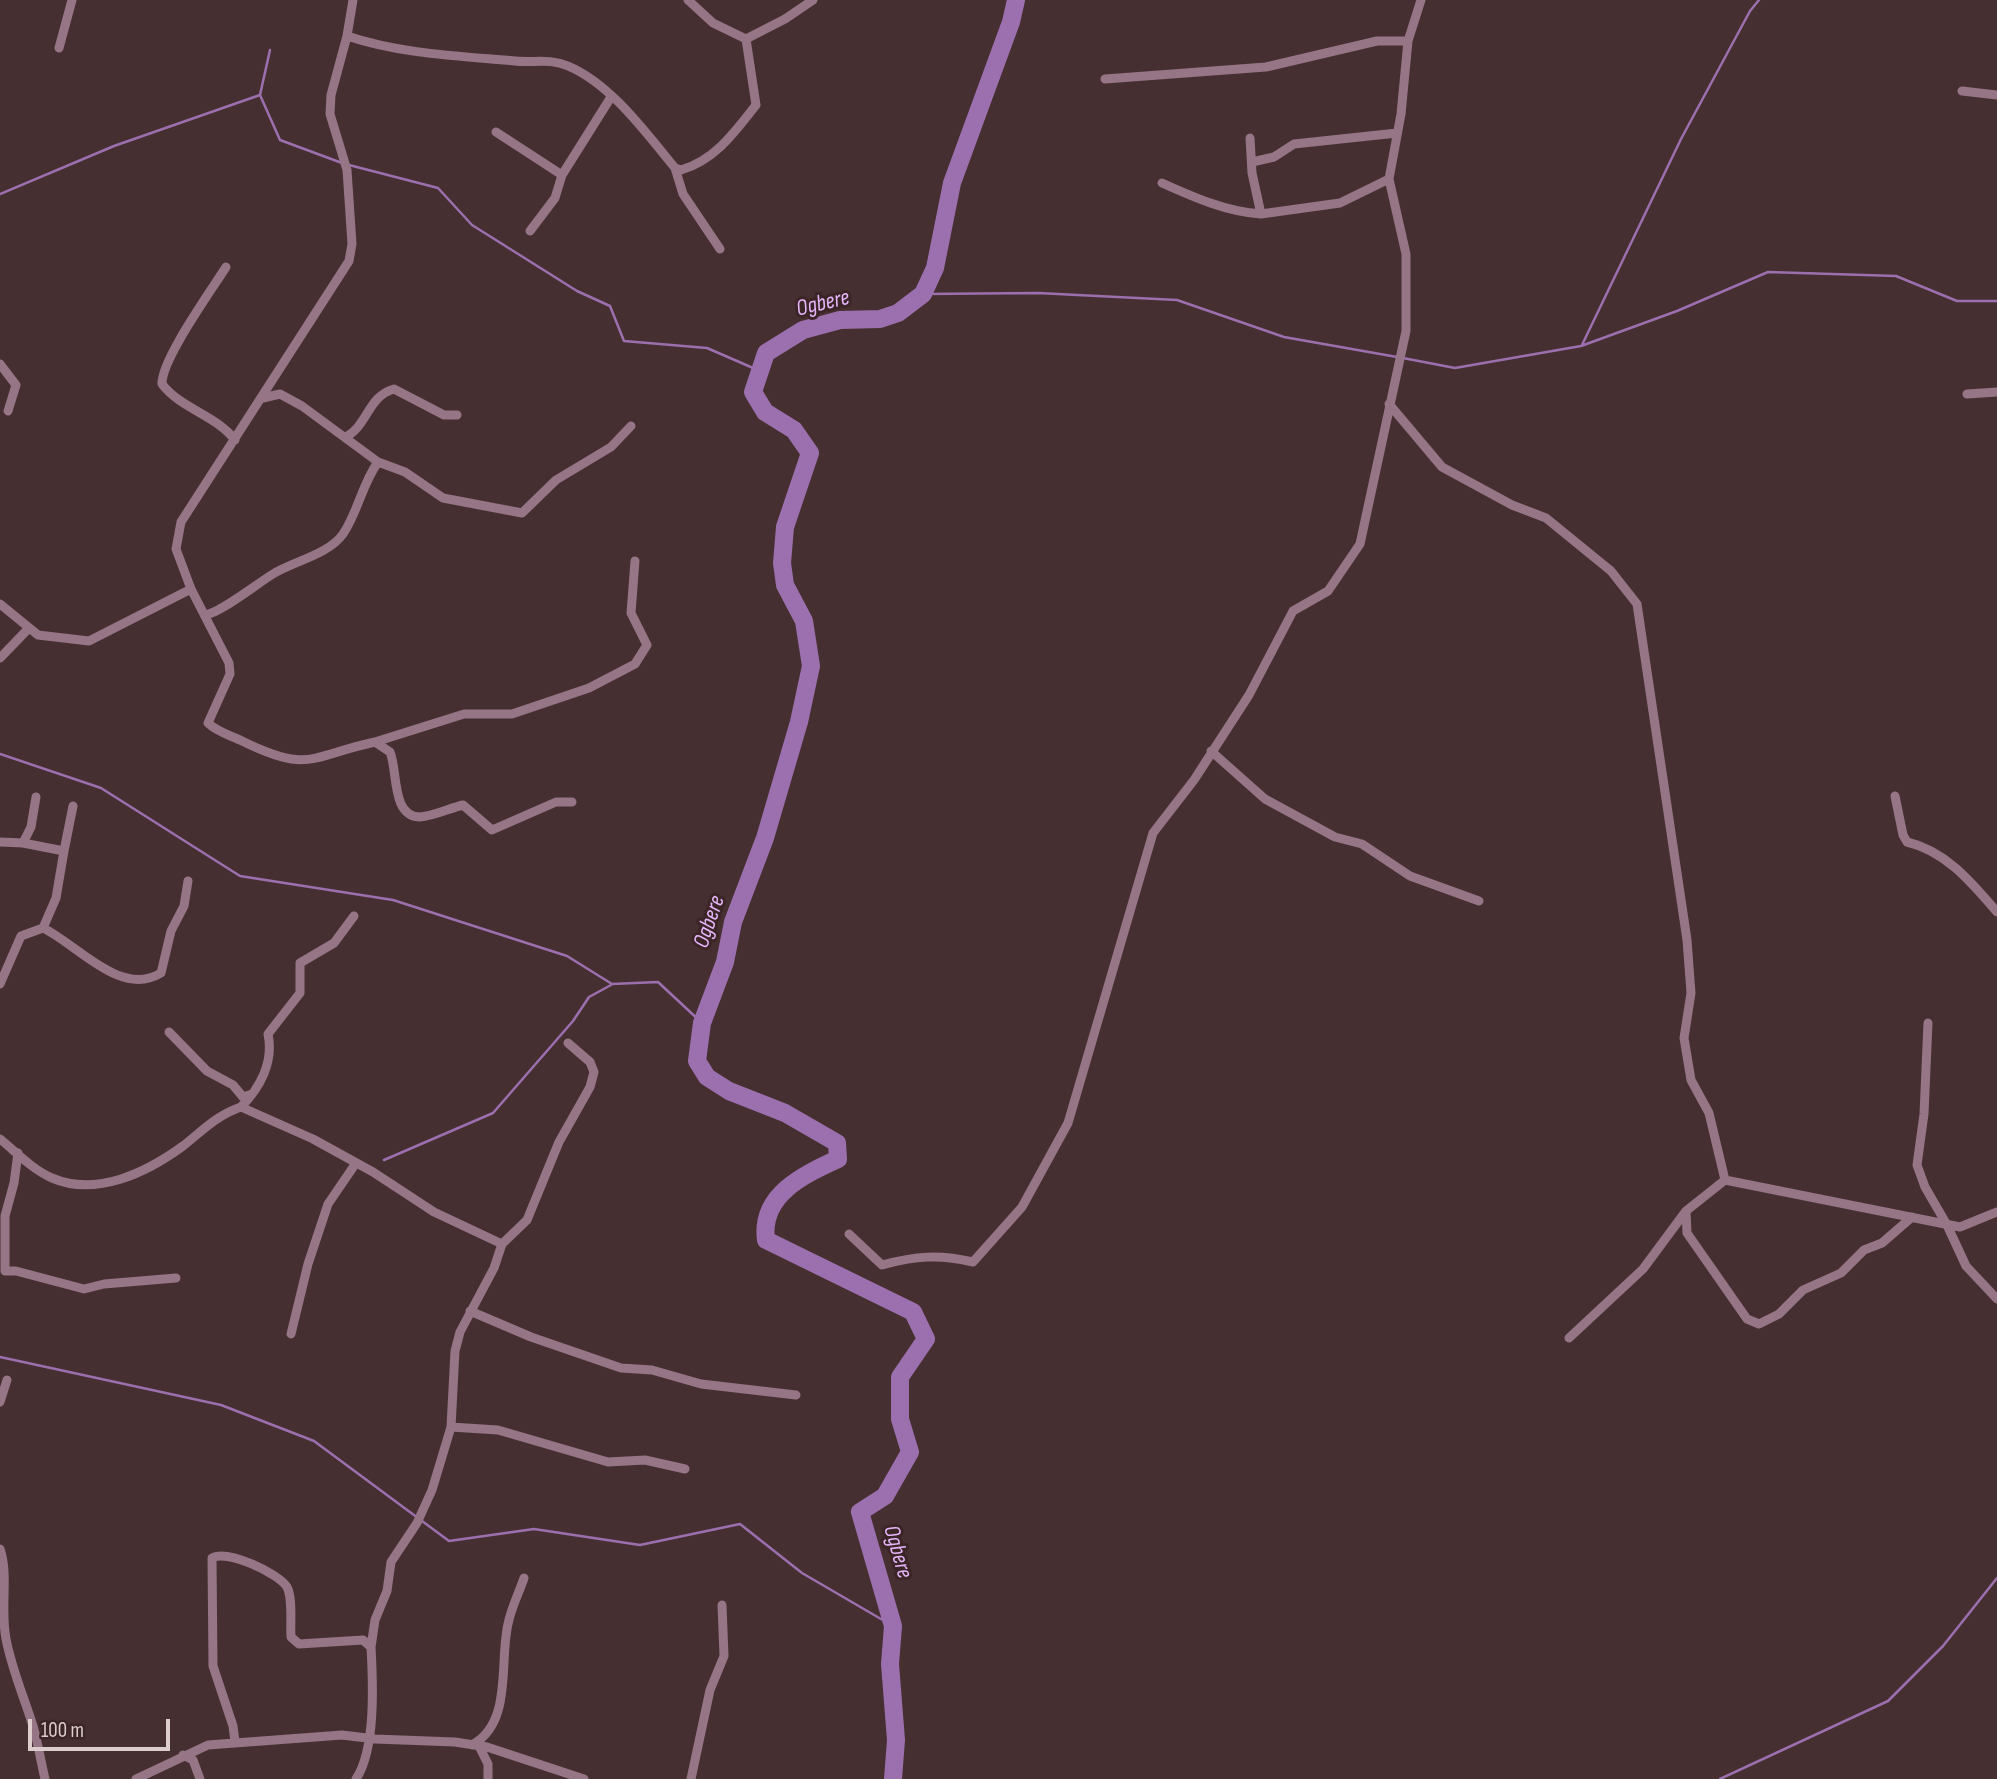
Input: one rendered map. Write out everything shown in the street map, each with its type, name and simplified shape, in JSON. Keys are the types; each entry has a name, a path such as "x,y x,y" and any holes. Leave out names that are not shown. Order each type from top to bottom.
{"street":[{"path":"59,48 72,0"},
{"path":"353,0 347,36 331,95 330,114 347,170 352,244 349,261 181,522 176,536 176,549 191,589 229,663 230,674 208,718 212,727 273,756 312,761 464,714 513,714 589,688 635,664 647,645 631,613 635,561"},
{"path":"688,0 713,23 746,39"},
{"path":"746,39 797,12 813,0"},
{"path":"849,1234 882,1265 916,1256 943,1255 973,1262 1023,1207 1068,1123 1153,833 1194,780 1250,695 1293,611 1328,591 1360,544 1406,331 1406,254 1389,180 1408,41 1420,0"},
{"path":"347,36 405,51 527,62 555,61 571,67 611,97 675,168 683,194 720,249"},
{"path":"675,168 681,170 703,162 756,105 746,39"},
{"path":"1105,79 1266,67 1377,41 1408,41"},
{"path":"1962,91 1997,95"},
{"path":"530,232 555,198 562,175 611,97"},
{"path":"496,132 562,175"},
{"path":"1252,162 1274,157 1294,144 1397,133"},
{"path":"1250,138 1261,214"},
{"path":"1162,183 1219,205 1248,214 1261,214 1340,203 1389,180"},
{"path":"226,267 171,357 162,376 162,384 178,399 227,430 235,440"},
{"path":"0,364 16,384 8,411"},
{"path":"346,437 361,424 378,396 394,389 444,415 457,415"},
{"path":"1967,394 1997,392"},
{"path":"261,399 281,394 346,437 377,462 405,472 443,498 522,513 555,480 602,453 631,426"},
{"path":"1389,404 1442,467 1512,505 1546,518 1611,571 1637,604 1687,940 1691,993 1684,1038 1691,1080 1709,1113 1726,1180"},
{"path":"205,615 216,612 274,573 335,543 344,533 377,462"},
{"path":"0,604 38,635 89,641 191,589"},
{"path":"0,658 29,628"},
{"path":"374,742 390,752 400,804 412,815 421,817 463,806 492,830 556,802 572,802"},
{"path":"1211,751 1265,799 1335,837 1362,844 1410,876 1479,901"},
{"path":"1895,796 1903,835 1907,842 1924,846 1948,861 1997,912"},
{"path":"23,843 30,827 36,797"},
{"path":"43,928 56,898 73,806"},
{"path":"0,842 23,843 64,851"},
{"path":"0,984 21,936 43,928 57,934 83,957 135,981 148,981 161,973 171,931 184,906 188,881"},
{"path":"0,1139 51,1178 82,1186 111,1184 180,1147 221,1114 241,1107 253,1094 264,1074 271,1047 268,1034 300,993 300,963 334,943 354,916"},
{"path":"1928,1023 1924,1114 1917,1165 1925,1187 1947,1224 1966,1266 1997,1299"},
{"path":"169,1032 207,1071 233,1084 243,1097 253,1094"},
{"path":"356,1779 365,1762 374,1689 371,1647 373,1629 387,1591 391,1562 419,1519 432,1490 451,1427 455,1351 470,1311 494,1268 502,1244 527,1220 559,1142 590,1087 594,1072 590,1062 569,1043"},
{"path":"241,1107 356,1163 434,1212 502,1244"},
{"path":"18,1153 14,1183 5,1216 5,1271 16,1271 84,1289 104,1284 176,1278"},
{"path":"291,1334 308,1264 328,1204 356,1163"},
{"path":"1569,1338 1643,1269 1686,1211 1726,1180 1960,1227 1997,1212"},
{"path":"1686,1211 1687,1233 1747,1319 1759,1324 1779,1314 1803,1290 1840,1273 1864,1250 1882,1242 1912,1217"},
{"path":"470,1311 531,1337 621,1368 652,1370 701,1384 796,1395"},
{"path":"0,1402 7,1380"},
{"path":"451,1427 498,1430 608,1462 645,1460 685,1469"},
{"path":"0,1549 5,1569 1,1610 6,1640 13,1672 33,1727 45,1779"},
{"path":"234,1742 233,1726 213,1666 214,1606 210,1570 215,1555 241,1559 281,1580 289,1590 291,1637 299,1644 363,1640 371,1647"},
{"path":"475,1745 491,1728 499,1702 508,1623 524,1578"},
{"path":"691,1779 710,1690 724,1656 722,1605"},
{"path":"136,1779 208,1745 284,1742 342,1735 475,1745 584,1779"},
{"path":"475,1745 488,1764 488,1779"},
{"path":"183,1755 194,1760 200,1779"}],"waterway":[{"name":"Ogbere","path":"893,1779 896,1740 890,1664 893,1626 860,1512 885,1496 910,1452 900,1419 900,1377 926,1339 913,1312 766,1240 766,1224 777,1199 798,1180 838,1159 837,1143 785,1113 729,1091 707,1077 697,1061 702,1023 725,962 733,922 765,838 799,722 811,666 804,621 785,585 782,563 785,527 810,453 794,430 765,412 753,392 766,353 803,330 840,320 880,319 898,313 923,294 935,268 952,183 1011,22 1016,0"},
{"path":"1582,345 1681,139 1750,11 1759,0"},
{"path":"270,50 260,95 280,140 342,163"},
{"path":"0,194 114,146 260,95"},
{"path":"349,165 438,188 472,225 577,291 610,306 624,341 707,348 760,371"},
{"path":"1403,358 1455,368 1581,346 1677,311 1768,272 1896,276 1957,301 1997,301"},
{"path":"923,294 1038,293 1177,300 1284,337 1397,357"},
{"path":"0,754 101,788 240,876 393,900 567,956 612,984 658,982 702,1023"},
{"path":"384,1160 493,1113 573,1021 589,997 611,985"},
{"path":"0,1357 221,1405 314,1441 449,1541 534,1529 640,1545 740,1524 802,1573 893,1626"},
{"path":"1720,1779 1888,1701 1943,1646 1997,1578"}]}
